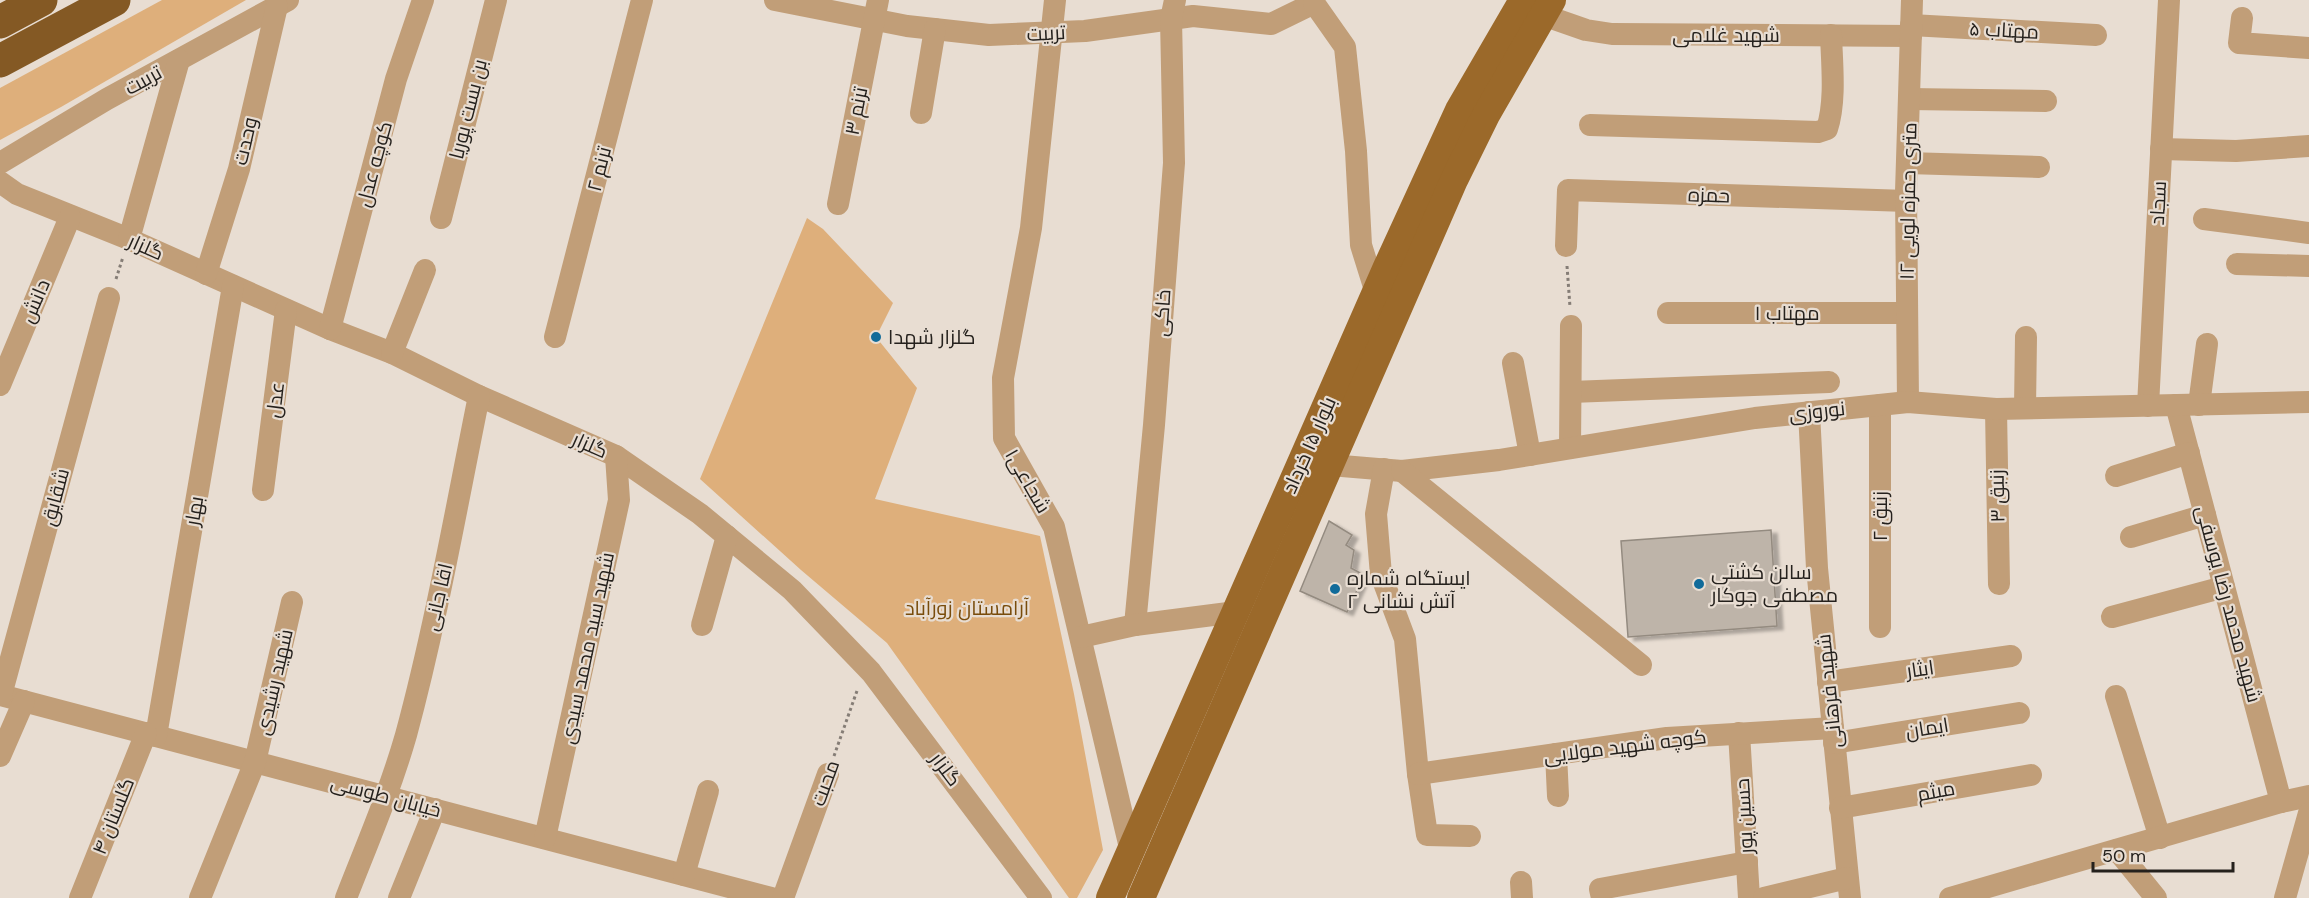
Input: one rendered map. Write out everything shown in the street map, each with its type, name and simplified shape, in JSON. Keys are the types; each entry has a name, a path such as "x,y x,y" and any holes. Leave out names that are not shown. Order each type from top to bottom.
{"highway":[{"path":"0,22 41,0"},
{"path":"0,61 114,0"}],"main road":[{"name":"بلوار ۱۵ خرداد","path":"1141,898 1376,293 1460,110 1540,5"},
{"name":"بلوار ۱۵ خرداد","path":"1110,898 1236,612 1274,559 1330,465 1454,180 1540,5"}],"street":[{"name":"کوچه عدل","path":"330,329 396,79 423,0"},
{"name":"بن بست پوریا","path":"441,218 496,0"},
{"name":"ترنم ۲","path":"555,337 642,0"},
{"name":"تربیت","path":"775,0 875,9 907,26 989,35 1085,31 1173,9 1193,16 1271,24 1315,2"},
{"name":"شجاعی۱","path":"1055,0 1031,228 1003,378 1004,438 1054,526 1131,852"},
{"name":"۱۲ متری حمزه لویی","path":"1908,402 1906,201 1912,0"},
{"name":"سجاد","path":"2148,406 2169,0"},
{"path":"1315,2 1345,47 1356,152 1361,245 1376,293"},
{"name":"تربیت","path":"0,163 107,99 283,3"},
{"name":"وحدت","path":"206,274 239,169 283,3"},
{"name":"شهید غلامی","path":"1540,5 1586,30 1612,34 1832,35 1911,30"},
{"name":"ترنم ۳","path":"838,204 875,9"},
{"name":"خاکی","path":"1135,625 1154,425 1174,163 1173,9"},
{"path":"2242,18 2239,43 2309,48"},
{"path":"921,113 935,29"},
{"name":"مهتاب ۵","path":"1911,30 2096,35"},
{"path":"1590,125 1818,132 1827,129 1830,122 1832,35"},
{"path":"129,239 179,60"},
{"path":"1909,99 2046,101"},
{"path":"2161,149 2236,151 2309,146"},
{"path":"1907,163 2039,167"},
{"name":"گلزار","path":"0,182 17,194 129,239 286,310 392,353 479,396 616,456 700,514 792,590 866,668 943,765 1041,898"},
{"name":"حمزه","path":"1566,246 1568,190 1906,201"},
{"name":"دانش","path":"0,385 70,217"},
{"path":"2204,219 2309,233"},
{"path":"2237,264 2309,266"},
{"path":"392,353 425,270"},
{"name":"بهار","path":"151,734 233,286"},
{"name":"شقایق","path":"0,695 110,298"},
{"name":"عدل","path":"263,490 286,310"},
{"name":"مهتاب ۱","path":"1668,313 1907,313"},
{"path":"1570,326 1570,448"},
{"path":"2025,408 2026,337"},
{"path":"2199,405 2207,344"},
{"path":"1513,363 1530,455"},
{"path":"1571,392 1829,382"},
{"name":"اقا جانی","path":"345,898 387,796 406,736 443,580 479,396"},
{"name":"نوروزی","path":"1330,465 1393,470 1530,455 1755,418 1908,402 1996,409 2309,402"},
{"name":"زنبق ۲","path":"1880,405 1880,627"},
{"name":"شهید محمد رضا یوسفی","path":"2176,405 2281,802"},
{"name":"زنبق ۳","path":"1996,409 1999,584"},
{"name":"شهید فرهانی","path":"1809,412 1817,568 1849,888"},
{"path":"2116,476 2189,453"},
{"name":"شهید سید محمد سیدی","path":"545,838 619,500 616,456"},
{"path":"1470,836 1427,835 1418,774 1405,639 1382,575 1376,514 1393,470 1641,665"},
{"path":"2131,537 2205,515"},
{"path":"702,625 727,536"},
{"path":"2112,617 2224,587"},
{"name":"شهید رشیدی","path":"200,898 255,762 292,602"},
{"path":"1081,637 1135,625 1236,612"},
{"name":"ایثار","path":"1828,682 2011,656"},
{"name":"خیابان طوسی","path":"0,695 684,875 738,894 771,898"},
{"path":"2116,696 2160,838"},
{"path":"0,756 24,701"},
{"name":"ایمان","path":"1834,735 2019,713"},
{"name":"کوچه شهید مولایی","path":"1418,774 1667,738 1739,733 1834,735"},
{"name":"حسین پور","path":"1739,733 1749,898"},
{"name":"گلستان ۴","path":"80,898 151,734"},
{"path":"1556,754 1558,796"},
{"name":"محبت","path":"783,898 828,774"},
{"name":"میثم","path":"1840,808 2031,775"},
{"path":"684,875 708,791"},
{"path":"1950,898 2281,802 2309,811 2302,874 2285,898"},
{"path":"399,898 435,809"},
{"path":"2117,850 2156,898"},
{"path":"1602,898 1600,889 1747,862"},
{"path":"1764,898 1849,888"}],"path":[{"path":"110,298 129,239"},
{"path":"1566,246 1570,326"},
{"name":"محبت","path":"828,774 866,668"}],"green space":[{"path":"162,0 246,0 0,140 0,88"},
{"name":"آرامستان زورآباد","path":"807,218 823,229 893,303 876,337 917,388 875,499 1040,536 1074,694 1103,850 1077,898 1069,898 887,643 801,570 700,479"}],"building":[{"path":"1329,521 1352,535 1346,545 1354,550 1351,568 1364,575 1347,612 1300,591"},
{"name":"سالن کشتی مصطفی جوکار","path":"1771,530 1777,626 1628,637 1621,541"}],"place":[{"name":"گلزار شهدا","path":"876,337"},
{"name":"سالن کشتی مصطفی جوکار","path":"1699,584"},
{"name":"ایستگاه شماره ۲ آتش نشانی","path":"1335,589"}]}
